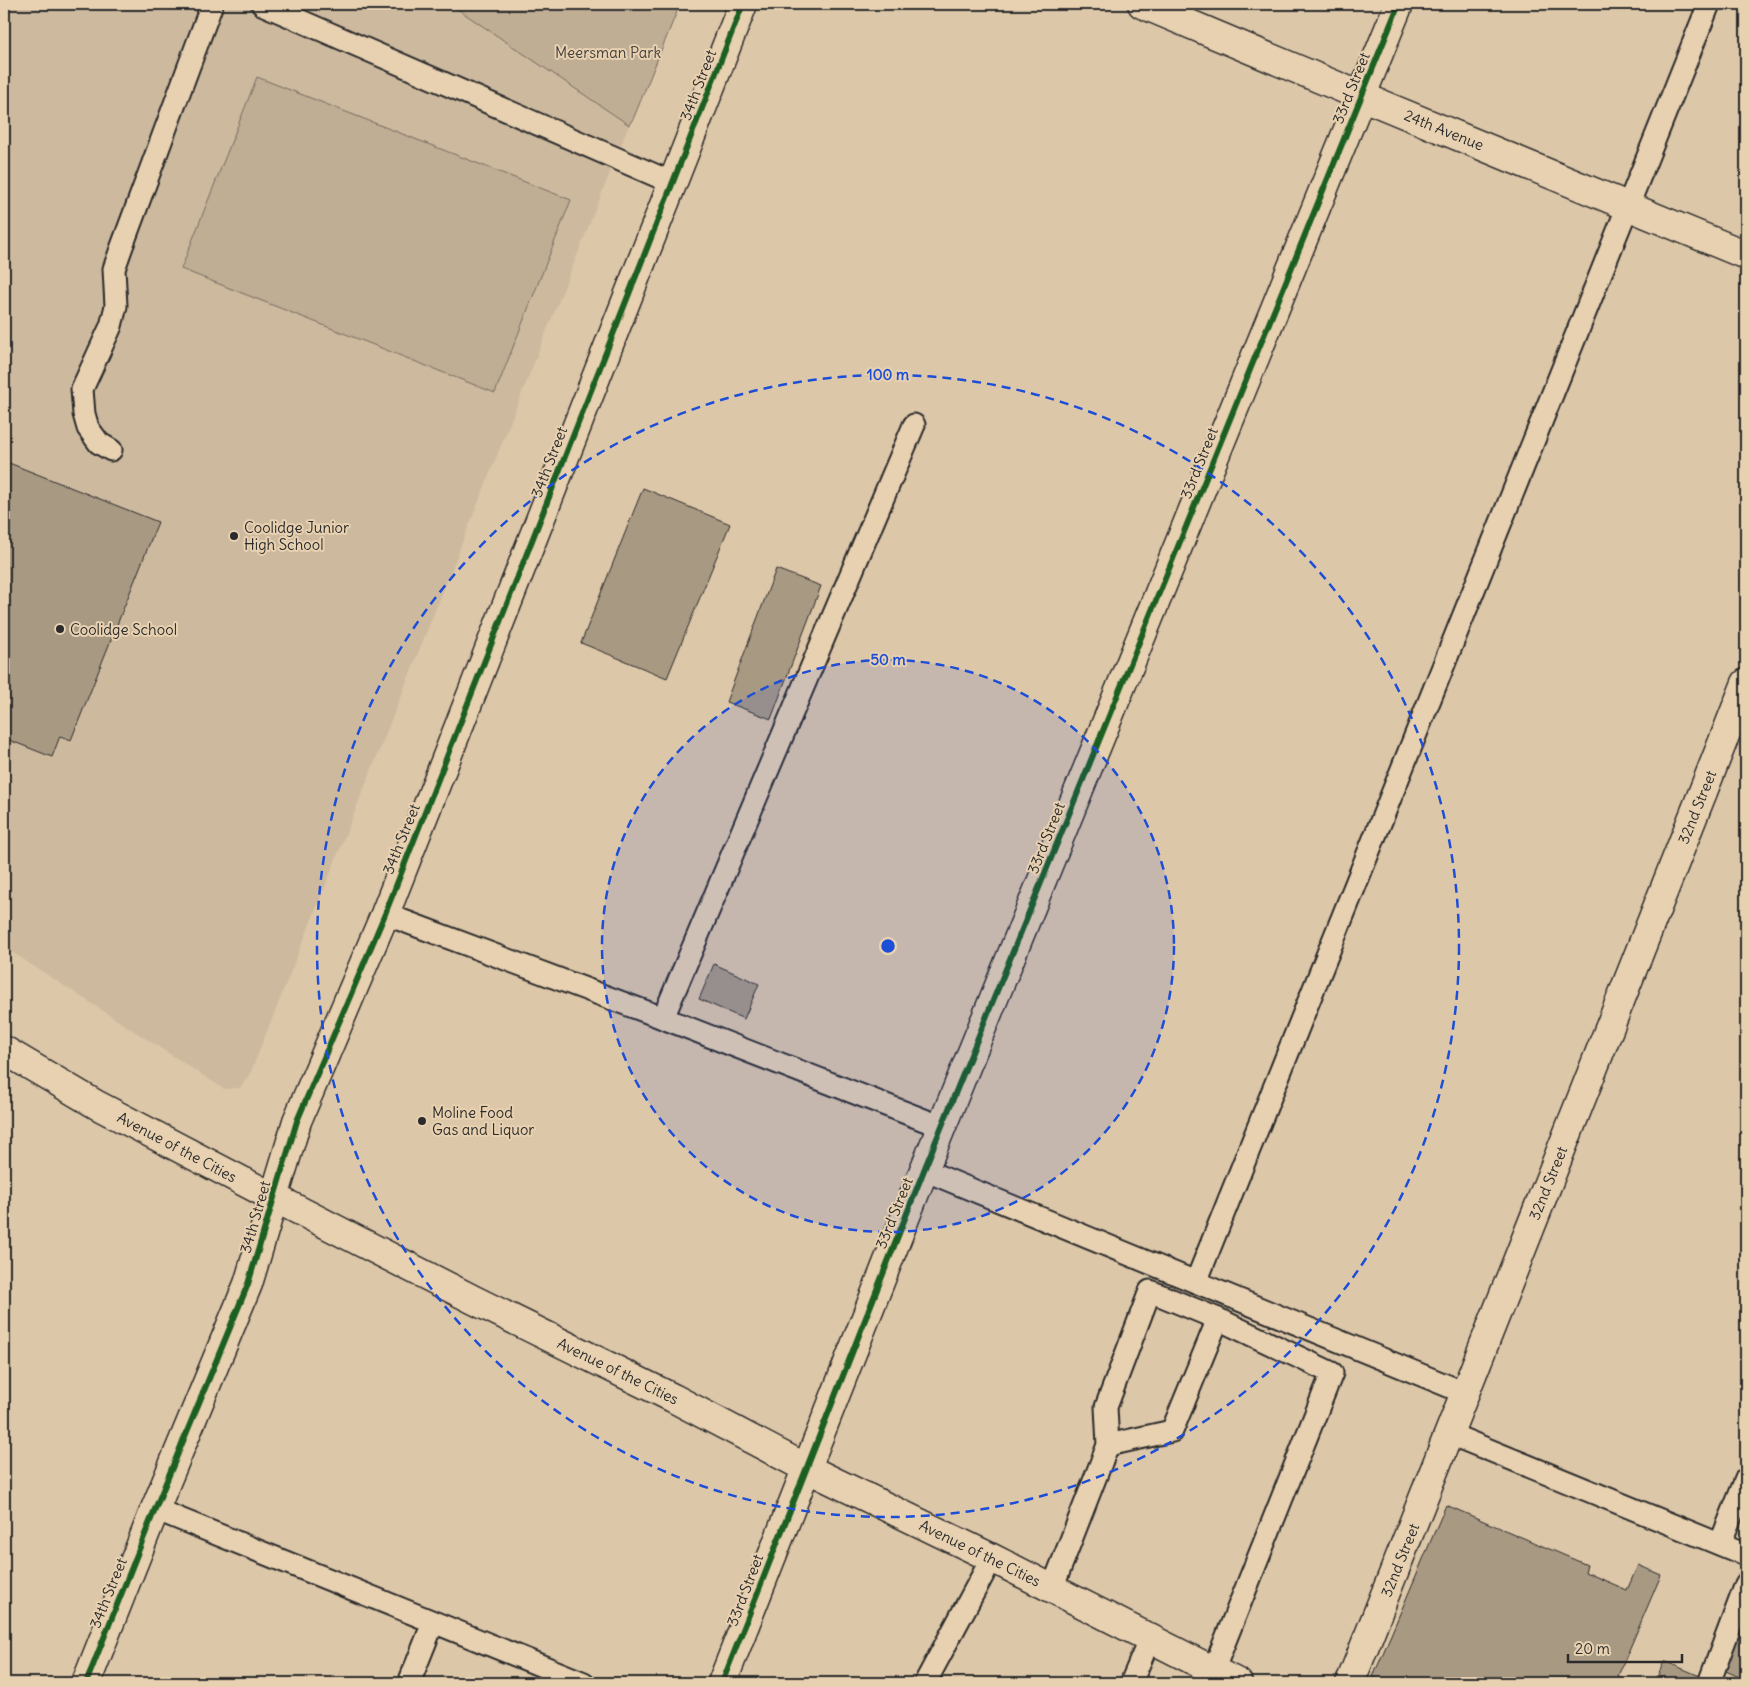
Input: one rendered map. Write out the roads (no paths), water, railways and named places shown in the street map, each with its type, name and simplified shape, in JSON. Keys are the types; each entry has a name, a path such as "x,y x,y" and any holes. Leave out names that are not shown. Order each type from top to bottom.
{"street":[{"name":"34th Street","path":"86,1683 155,1509 248,1284 297,1121 385,914 743,4"},
{"name":"24th Avenue","path":"1142,4 1746,255"},
{"name":"33rd Street","path":"722,1683 924,1170 1399,4"},
{"name":"32nd Street","path":"1350,1683 1746,683"},
{"name":"Avenue of the Cities","path":"4,1050 96,1105 273,1197 673,1398 806,1468 992,1558 1238,1683"}],"lane":[{"path":"111,450 99,443 88,428 84,414 82,389 111,326 116,306 114,269 212,4"},
{"path":"262,4 672,184"},
{"path":"1196,1282 1709,4"},
{"path":"663,1018 914,425"},
{"path":"385,914 663,1018 942,1127"},
{"path":"924,1170 1465,1393"},
{"path":"1052,1588 1108,1445 1106,1407 1150,1291 1218,1319 1332,1373 1213,1671"},
{"path":"1108,1445 1172,1431 1218,1319"},
{"path":"1450,1434 1746,1555"},
{"path":"1720,1544 1746,1479"},
{"path":"155,1509 584,1683"},
{"path":"925,1683 992,1558"},
{"path":"1709,1683 1746,1584"},
{"path":"409,1683 433,1622"},
{"path":"1131,1683 1150,1638"}],"place":[{"name":"Coolidge Junior High School","path":"234,536"},
{"name":"Coolidge School","path":"60,629"},
{"name":"Moline Food Gas and Liquor","path":"422,1121"}],"park label":[{"name":"Meersman Park","path":"608,52"}]}
